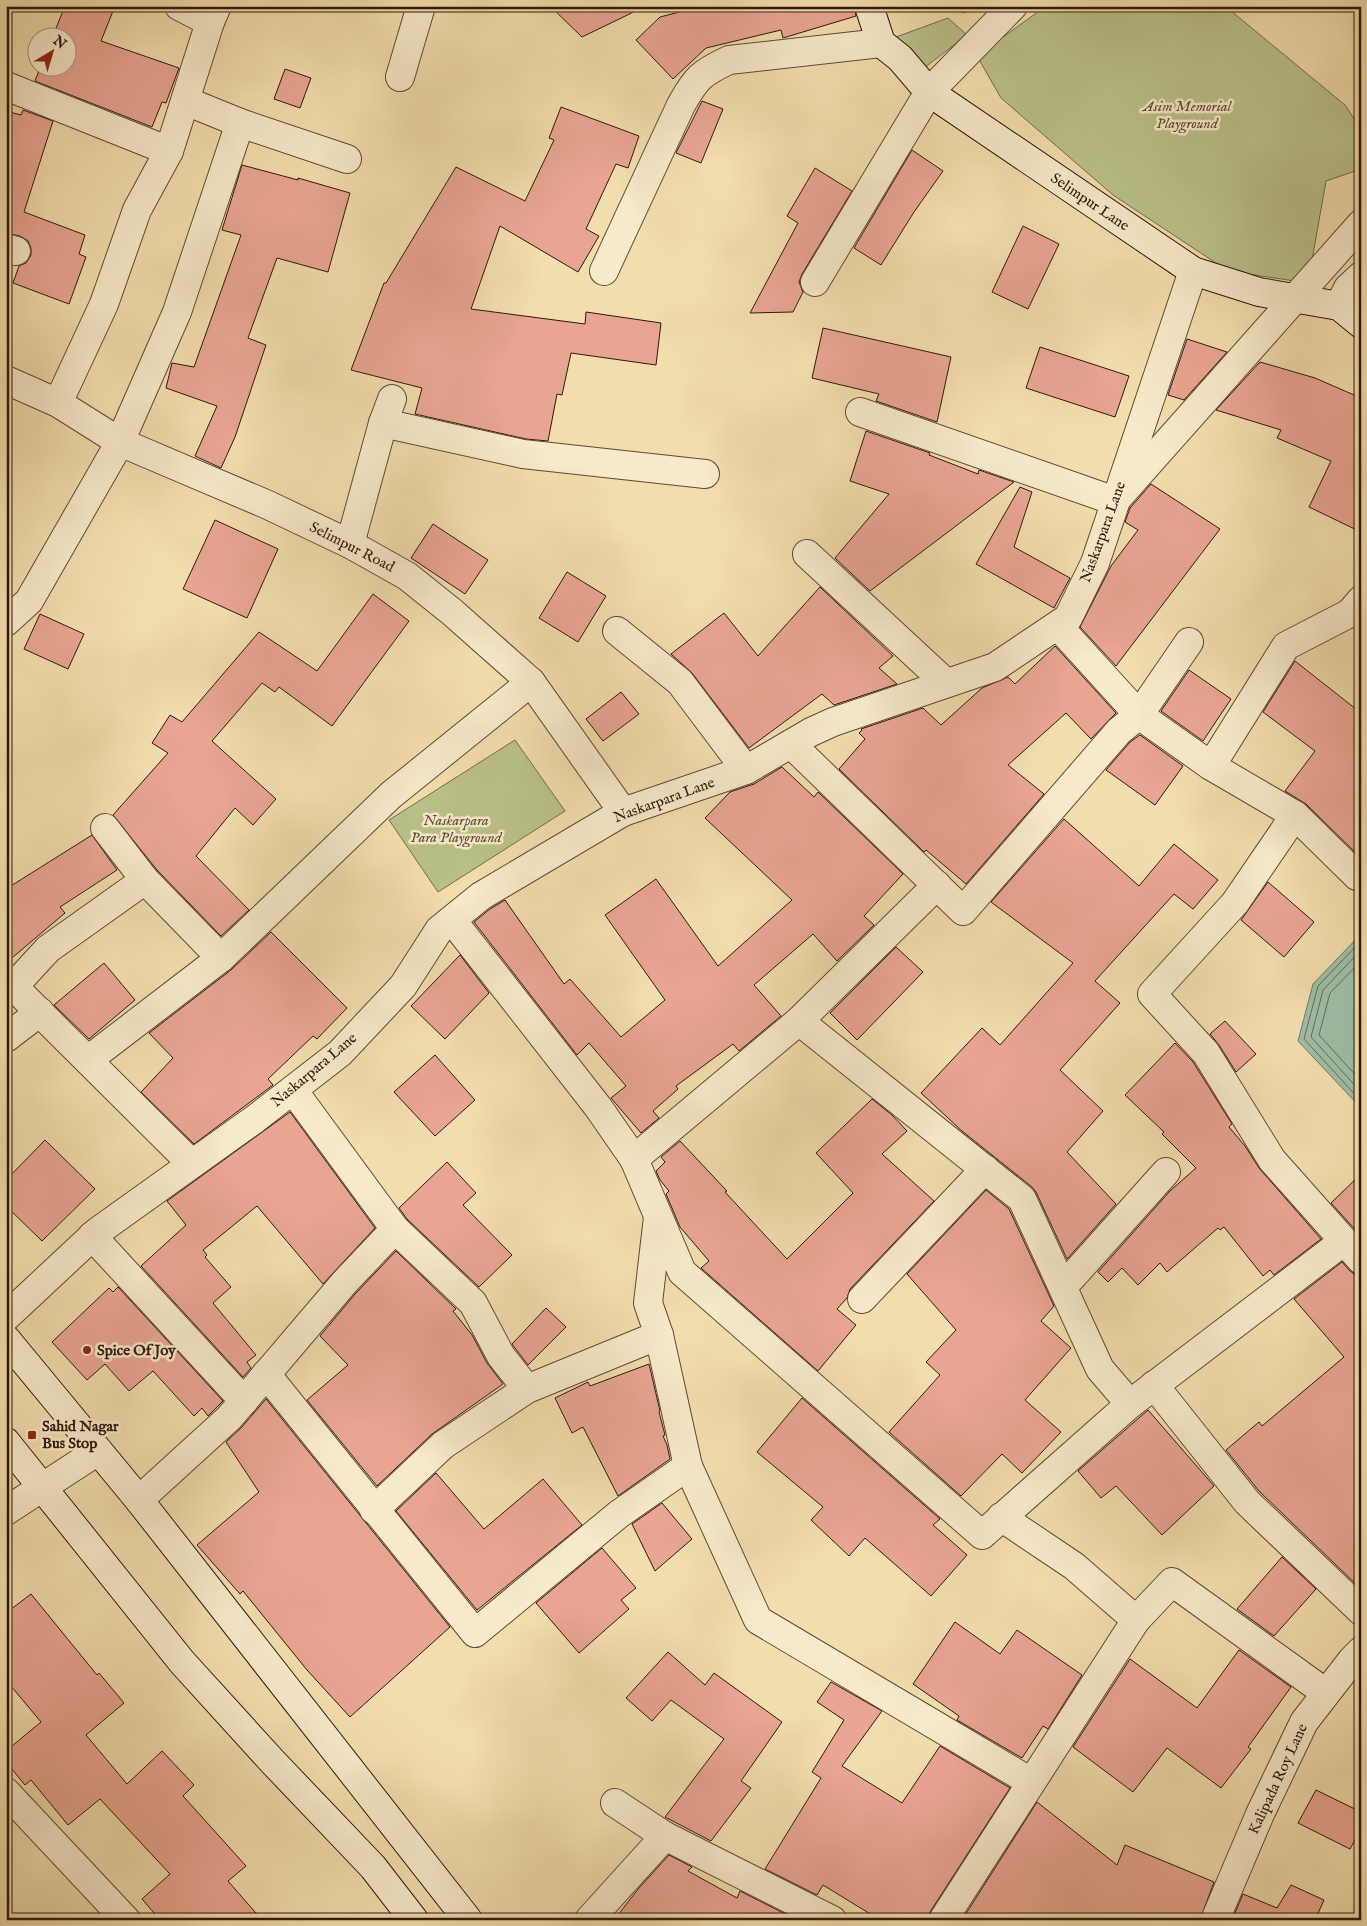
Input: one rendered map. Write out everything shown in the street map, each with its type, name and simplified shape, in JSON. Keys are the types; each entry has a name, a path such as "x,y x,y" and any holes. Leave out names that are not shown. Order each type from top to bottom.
{"street":[{"path":"58,403 104,304 137,210 169,151 214,14 179,6"},
{"path":"400,77 421,6"},
{"path":"604,271 681,105 694,82 710,69 729,60 881,43 869,6"},
{"path":"815,282 929,92 1013,6"},
{"name":"Selimpur Lane","path":"881,43 900,58 929,92 1193,271 1259,292 1339,306 1361,324"},
{"path":"6,86 169,151"},
{"path":"186,101 240,123 347,159"},
{"path":"6,622 29,601 120,442 177,312 240,123"},
{"path":"860,412 1115,501 1361,224"},
{"name":"Naskarpara Lane","path":"6,1317 92,1236 256,1119 340,1052 403,986 439,930 481,896 624,812 746,770 833,722 995,667 1068,618 1095,562 1193,271"},
{"path":"1339,306 1348,288 1361,276"},
{"name":"Selimpur Road","path":"6,380 58,403 120,442 223,485 350,544 407,576 452,612 531,682 624,812"},
{"path":"350,544 387,411 523,454 705,474"},
{"path":"807,554 946,683"},
{"path":"1211,766 1286,646 1350,613 1361,600"},
{"path":"1058,626 1139,715 1211,766 1295,815 1357,876"},
{"path":"617,631 680,682 746,770"},
{"path":"791,744 963,911 1119,732 1139,715 1189,642"},
{"path":"88,1060 221,958 391,795 531,682"},
{"path":"452,920 598,1108 634,1160 682,1272 982,1535 1154,1385 1352,1251 1272,1160 1206,1053 1152,994 1235,903 1295,815"},
{"path":"105,828 145,880 221,958"},
{"path":"145,880 48,949 10,983 192,1164"},
{"path":"634,1160 799,1021 936,885"},
{"path":"6,1038 40,1012"},
{"path":"799,1021 1022,1199 1100,1369 1130,1404"},
{"path":"293,1090 395,1229 473,1303 501,1356 526,1389"},
{"path":"862,1299 985,1169"},
{"path":"1063,1287 1166,1172"},
{"path":"658,1216 648,1303 659,1335 688,1466 758,1620 1031,1782"},
{"path":"139,1500 228,1418 344,1282 395,1229"},
{"path":"92,1236 244,1401"},
{"path":"374,1510 443,1445 526,1389 659,1335"},
{"path":"6,1339 139,1500 468,1920"},
{"path":"266,1374 374,1510 476,1633 619,1514 688,1466"},
{"path":"1154,1385 1247,1502 1361,1611"},
{"path":"6,1442 182,1662 272,1761 373,1867 414,1920"},
{"path":"6,1511 98,1451"},
{"path":"1001,1517 1074,1566 1136,1620"},
{"path":"943,1920 1136,1620 1172,1582 1326,1693"},
{"name":"Kalipada Roy Lane","path":"1216,1920 1260,1814 1304,1722 1361,1651"},
{"path":"6,1792 126,1920"},
{"path":"615,1803 665,1836 827,1919"},
{"path":"589,1920 665,1836"}],"green space":[{"name":"Asim Memorial Playground","path":"1046,6 1225,6 1345,105 1361,129 1361,169 1326,181 1308,283 1228,271 1113,195 1001,98 977,56"},
{"path":"948,18 967,35 924,68 896,37"},
{"name":"Naskarpara Para Playground","path":"515,740 565,811 438,892 389,820"}],"water":[{"path":"942,6 974,6 964,13"},
{"path":"1361,934 1361,1108 1298,1041 1313,984"}],"building":[{"path":"65,6 115,6 101,41 179,68 166,103 162,102 152,127 35,81 36,78 78,78 78,28 56,28"},
{"path":"550,6 646,6 582,37"},
{"path":"703,6 854,6 856,16 783,38 781,30 706,48 673,79 636,40 660,17"},
{"path":"285,69 311,78 300,108 274,99"},
{"path":"702,101 723,109 701,163 676,153"},
{"path":"561,107 639,136 628,168 616,164 586,229 599,236 578,272 500,226 471,309 585,324 586,312 661,323 656,365 571,353 562,395 557,394 548,441 526,439 415,414 422,388 351,370 384,283 386,283 456,167 525,201 554,140 549,138"},
{"path":"23,110 53,121 24,212 85,235 79,254 86,257 69,304 13,283 19,266 26,263 31,255 31,248 28,241 20,236 6,233 6,111 21,115"},
{"path":"912,150 943,171 914,212 881,265 854,248"},
{"path":"242,165 350,193 328,272 277,258 248,338 266,345 235,437 221,468 195,456 217,406 166,388 172,363 194,367 241,235 222,230"},
{"path":"815,168 852,191 802,274 799,282 803,292 793,312 750,313 798,223 787,216"},
{"path":"1023,226 1059,244 1028,309 992,292"},
{"path":"823,328 951,357 937,422 876,401 879,394 812,378"},
{"path":"1187,339 1227,352 1184,400 1168,395"},
{"path":"1040,347 1129,376 1115,417 1026,388"},
{"path":"1260,362 1315,378 1361,398 1361,532 1309,507 1331,461 1277,438 1281,430 1216,410"},
{"path":"866,431 930,453 929,455 978,474 979,470 1014,482 870,591 835,558 889,494 850,481"},
{"path":"1151,484 1220,529 1116,666 1080,627 1111,566 1138,530 1125,522 1130,508"},
{"path":"1020,487 1032,492 1014,547 1070,578 1054,608 976,564"},
{"path":"215,520 278,549 247,618 183,589"},
{"path":"433,524 488,560 465,594 411,558"},
{"path":"567,572 606,596 578,642 539,618"},
{"path":"820,587 893,656 879,668 897,684 834,705 822,694 749,748 692,673 671,654 724,613 758,656"},
{"path":"373,594 409,621 332,726 279,687 275,692 262,683 212,741 276,799 253,825 235,808 196,856 249,910 221,936 157,870 113,815 168,753 152,743 170,715 182,722 259,632 317,671"},
{"path":"40,614 84,634 68,669 24,649"},
{"path":"1055,646 1116,713 1091,739 1066,713 1008,765 1044,794 966,884 926,850 924,852 839,769 865,739 859,733 861,729 923,708 941,725 982,688 1008,677 1015,684"},
{"path":"1295,661 1361,713 1361,858 1306,804 1285,791 1315,751 1263,712"},
{"path":"1189,670 1231,699 1203,741 1161,711"},
{"path":"621,692 639,714 603,741 586,719"},
{"path":"1140,735 1183,766 1155,805 1106,770 1130,742"},
{"path":"782,767 814,797 818,792 903,874 864,916 874,925 837,961 813,934 754,985 781,1016 739,1051 733,1044 676,1086 678,1089 653,1111 659,1118 641,1133 611,1098 626,1086 589,1043 577,1055 474,922 505,900 564,984 570,979 621,1037 665,1000 605,915 656,879 718,966 792,900 705,818 730,792 754,784"},
{"path":"1064,819 1139,886 1174,844 1218,880 1193,909 1174,894 1095,981 1120,1003 1060,1070 1103,1111 1067,1152 1116,1204 1067,1259 1032,1187 962,1131 921,1093 982,1028 1000,1045 1073,963 991,902"},
{"path":"92,835 117,870 60,907 65,913 6,963 6,889"},
{"path":"1268,882 1314,922 1284,957 1241,920"},
{"path":"271,932 347,1008 317,1039 313,1036 268,1079 273,1085 194,1144 141,1092 173,1058 149,1033 231,970"},
{"path":"896,947 923,972 857,1040 830,1013"},
{"path":"460,955 489,993 445,1039 411,1006"},
{"path":"104,963 135,1000 89,1039 54,1005"},
{"path":"1225,1021 1256,1054 1236,1072 1210,1034"},
{"path":"1175,1043 1193,1062 1232,1124 1229,1127 1245,1146 1259,1168 1321,1239 1274,1275 1270,1270 1263,1276 1224,1227 1220,1230 1218,1228 1167,1272 1160,1263 1138,1285 1122,1268 1108,1282 1098,1272 1170,1191 1196,1168 1162,1134 1164,1132 1125,1095"},
{"path":"435,1055 475,1100 435,1136 394,1092"},
{"path":"872,1099 892,1115 907,1131 882,1154 934,1201 850,1289 847,1298 837,1309 856,1325 818,1371 701,1268 709,1261 680,1227 666,1194 669,1191 660,1180 656,1171 665,1162 661,1157 680,1141 787,1259 853,1193 816,1153"},
{"path":"290,1112 375,1228 323,1284 257,1206 203,1250 207,1255 205,1257 231,1287 213,1303 256,1355 247,1362 251,1368 243,1377 141,1266 186,1225 167,1201"},
{"path":"45,1140 95,1189 42,1241 6,1206 6,1180"},
{"path":"447,1162 476,1193 463,1205 512,1255 479,1287 407,1219 399,1208"},
{"path":"1361,1174 1361,1236 1331,1203"},
{"path":"986,1190 1009,1209 1054,1306 1041,1321 1071,1348 1025,1400 1061,1432 1022,1473 1002,1454 961,1496 889,1432 940,1375 926,1362 956,1330 907,1274"},
{"path":"396,1251 456,1309 453,1311 472,1335 487,1363 503,1384 432,1434 377,1486 307,1400 348,1365 320,1336 356,1293"},
{"path":"1342,1262 1350,1271 1356,1275 1361,1275 1361,1589 1259,1491 1226,1450 1259,1422 1262,1426 1344,1357 1294,1299"},
{"path":"118,1287 223,1401 208,1416 202,1408 194,1416 153,1371 129,1391 105,1364 87,1380 52,1342 109,1288 113,1292"},
{"path":"546,1308 566,1327 528,1365 512,1344"},
{"path":"649,1364 665,1435 663,1436 670,1459 618,1496 583,1427 572,1433 555,1398 588,1382 590,1386"},
{"path":"802,1398 940,1519 933,1525 967,1555 931,1596 865,1538 849,1556 811,1520 823,1507 757,1452"},
{"path":"266,1399 450,1627 350,1717 307,1670 243,1591 240,1594 197,1545 259,1492 226,1442"},
{"path":"1148,1410 1214,1486 1162,1535 1116,1486 1101,1498 1078,1471"},
{"path":"436,1473 484,1529 543,1479 582,1525 477,1610 396,1511"},
{"path":"662,1503 692,1539 655,1571 632,1524"},
{"path":"602,1548 636,1588 621,1600 629,1609 579,1653 536,1603"},
{"path":"1282,1557 1316,1589 1274,1636 1237,1609"},
{"path":"31,1594 97,1675 99,1673 124,1703 86,1735 127,1784 162,1751 194,1785 183,1796 246,1866 228,1881 262,1920 160,1920 142,1899 170,1874 100,1799 68,1825 31,1780 25,1785 6,1762 6,1751 41,1722 6,1680 6,1613"},
{"path":"955,1622 1000,1654 1017,1630 1082,1675 1048,1729 1043,1726 1022,1758 957,1720 959,1716 913,1684"},
{"path":"1239,1650 1291,1687 1248,1747 1251,1749 1221,1788 1167,1748 1133,1792 1073,1747 1130,1659 1197,1708"},
{"path":"668,1652 705,1685 714,1673 782,1722 741,1781 751,1788 711,1841 665,1817 724,1739 671,1700 652,1721 626,1698"},
{"path":"831,1682 882,1711 842,1766 902,1803 940,1746 1010,1788 930,1912 927,1920 880,1920 823,1885 817,1895 765,1869 821,1778 812,1772 844,1720 817,1702"},
{"path":"1316,1790 1361,1812 1361,1829 1350,1849 1298,1823"},
{"path":"1037,1802 1117,1865 1125,1845 1214,1882 1200,1920 962,1920"},
{"path":"669,1855 692,1867 688,1871 737,1898 740,1891 797,1920 614,1920 639,1888"},
{"path":"1291,1885 1324,1900 1315,1920 1232,1920 1243,1894 1277,1908"}],"place":[{"name":"Spice Of Joy","path":"87,1350"},
{"name":"Sahid Nagar Bus Stop","path":"32,1435"}]}
